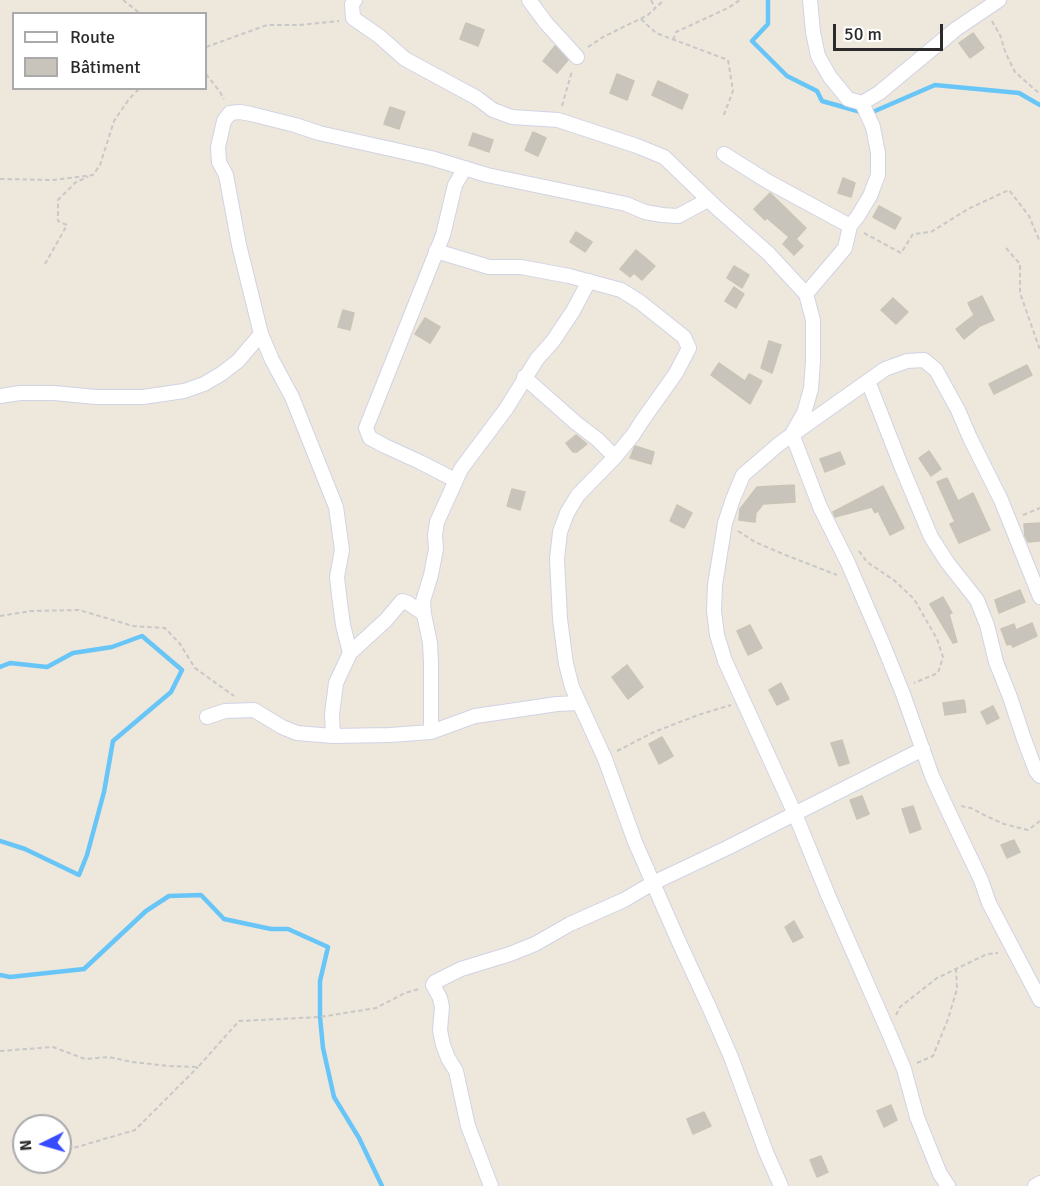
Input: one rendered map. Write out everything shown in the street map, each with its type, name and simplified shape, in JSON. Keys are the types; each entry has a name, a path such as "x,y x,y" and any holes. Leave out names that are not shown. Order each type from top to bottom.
{"street":[{"path":"355,0 352,4 354,18 405,59 477,98 493,110 512,117 558,120 664,157 768,253 806,294 813,320 810,389 804,413 792,434"},
{"path":"529,0 546,23 577,57"},
{"path":"810,0 818,56 830,77 848,99 862,102 879,93 956,29 999,0"},
{"path":"806,294 845,248 850,226 870,196 878,175 878,153 873,127 862,102"},
{"path":"350,653 343,625 337,577 342,550 336,507 292,397 261,334 238,245 226,175 219,162 220,138 224,121 230,113 251,114 488,175 626,204 645,212 678,216 708,200"},
{"path":"724,154 767,181 850,226"},
{"path":"455,480 370,438 366,428 442,235 455,185 465,168"},
{"path":"436,251 489,267 521,267 589,280 621,290 684,336 689,348 676,373 633,435 578,495 567,513 560,532 557,559 560,620 572,687 605,759 635,842 727,1047 781,1186"},
{"path":"431,732 430,643 423,601 432,575 437,522 461,469 506,409 537,359 553,341 573,311 589,280"},
{"path":"0,396 20,393 54,393 96,397 143,397 184,391 204,384 221,374 238,361 261,334"},
{"path":"948,1186 940,1174 916,1117 904,1069 888,1031 795,814 725,660 717,635 714,611 715,585 725,523 744,475 792,434 885,369 908,361 924,360 936,370 958,410 1010,521 1040,597"},
{"path":"525,377 615,457"},
{"path":"868,381 931,537 976,600 984,617 996,662 1036,771 1040,776"},
{"path":"792,434 820,507 901,688 946,807 981,880 988,903 1040,1000"},
{"path":"333,736 332,714 336,683 350,653 402,602 408,603 424,614"},
{"path":"207,717 225,711 254,710 297,733 333,736 390,735 431,732 475,716 579,703"},
{"path":"491,1186 468,1126 456,1071 443,1045 440,1030 442,1007 435,982 461,969 535,944 570,924 624,900 653,883 923,749"},
{"path":"1035,1186 1040,1183"}],"path":[{"path":"123,0 138,12"},
{"path":"651,0 656,8"},
{"path":"558,120 577,57 603,37 648,15 664,0"},
{"path":"673,40 676,32 740,0"},
{"path":"985,9 1000,35 1015,72 1040,94"},
{"path":"207,46 267,25 299,25 354,18"},
{"path":"641,18 656,33 728,60 733,91 723,117"},
{"path":"207,75 220,92 230,113"},
{"path":"45,264 67,225 58,221 57,200 76,182 93,175 100,165 114,121 138,90"},
{"path":"0,179 53,180 93,175"},
{"path":"850,226 902,253 913,234 931,232 968,209 1009,190 1029,216 1040,242"},
{"path":"1006,248 1020,264 1020,293 1040,351"},
{"path":"1010,521 1040,508"},
{"path":"725,523 755,542 855,582"},
{"path":"836,539 853,543 867,562 895,581 914,599 937,639 943,657 938,673 901,688"},
{"path":"0,616 31,611 79,610 133,626 165,628 180,644 195,668 254,710"},
{"path":"605,759 654,732 742,701"},
{"path":"946,807 959,805 971,808 1004,824 1028,830 1040,821"},
{"path":"888,1031 900,1007 938,978 987,954 1015,951"},
{"path":"904,1069 933,1056 957,989 956,969"},
{"path":"72,1148 135,1130 198,1067 239,1021 320,1017 376,1008 405,993 434,985"},
{"path":"0,1051 53,1047 85,1059 109,1057 150,1064 198,1067"}],"building":[{"path":"466,23 484,30 478,46 460,39"},
{"path":"973,33 984,48 970,58 959,43"},
{"path":"555,46 568,60 557,73 543,61"},
{"path":"617,74 634,81 627,100 610,93"},
{"path":"658,81 688,95 682,109 652,95"},
{"path":"390,107 405,112 399,129 384,124"},
{"path":"533,132 546,138 538,156 525,150"},
{"path":"473,133 493,140 489,152 469,145"},
{"path":"843,178 855,183 851,197 838,193"},
{"path":"770,193 806,228 796,239 803,246 794,255 783,244 789,237 754,209"},
{"path":"879,206 901,218 895,229 873,217"},
{"path":"576,232 592,242 585,252 570,242"},
{"path":"636,250 655,266 642,280 634,273 630,277 620,269"},
{"path":"734,266 749,275 742,288 727,278"},
{"path":"734,287 744,294 736,308 725,301"},
{"path":"982,296 994,320 980,326 964,339 956,329 974,315 968,303"},
{"path":"893,298 908,312 896,324 881,310"},
{"path":"343,310 354,313 350,330 338,327"},
{"path":"425,318 440,327 430,343 415,334"},
{"path":"769,341 781,345 772,373 761,368"},
{"path":"719,363 745,381 749,374 762,381 750,404 711,375"},
{"path":"1027,365 1032,375 994,394 989,384"},
{"path":"576,435 587,444 577,452 573,452 566,443"},
{"path":"635,446 654,452 651,464 630,458"},
{"path":"929,451 941,469 931,476 919,458"},
{"path":"840,452 845,464 825,472 820,459"},
{"path":"947,478 958,501 973,493 990,530 959,543 950,524 955,522 937,482"},
{"path":"794,485 795,502 763,504 756,513 755,522 739,520 740,509 757,487"},
{"path":"883,486 904,528 890,535 878,511 875,513 872,507 835,517 833,512"},
{"path":"512,489 525,492 520,510 507,506"},
{"path":"677,505 692,513 684,528 670,521"},
{"path":"1040,523 1040,541 1028,542 1024,524"},
{"path":"1020,590 1025,602 999,613 995,600"},
{"path":"943,597 952,613 949,614 957,642 953,643 930,604"},
{"path":"1032,623 1037,636 1013,647 1011,644 1007,645 1001,629 1014,624 1016,630"},
{"path":"750,625 762,648 748,655 737,631"},
{"path":"627,665 643,687 628,699 612,677"},
{"path":"781,683 789,699 777,705 769,690"},
{"path":"964,700 966,712 945,715 943,703"},
{"path":"993,706 999,718 987,724 981,712"},
{"path":"662,737 673,756 659,764 649,744"},
{"path":"842,740 849,763 839,766 831,743"},
{"path":"862,796 869,814 857,819 850,800"},
{"path":"913,806 921,829 910,833 902,809"},
{"path":"1014,840 1020,852 1007,858 1001,845"},
{"path":"794,921 803,937 793,942 785,927"},
{"path":"891,1105 897,1120 884,1127 877,1111"},
{"path":"704,1112 711,1126 693,1134 687,1119"},
{"path":"821,1156 828,1172 817,1177 810,1160"}],"waterway":[{"path":"768,0 768,24 752,41 787,76 817,91 822,101 868,114 935,85 1019,93 1040,105"},
{"path":"0,667 10,663 47,667 73,653 112,647 142,636 182,670 171,692 113,741 104,792 87,855 79,875 25,849 0,841"},
{"path":"0,975 10,977 84,969 146,911 169,896 201,895 224,919 271,929 288,929 328,947 320,981 320,1017 323,1048 334,1097 359,1138 382,1186"}]}
